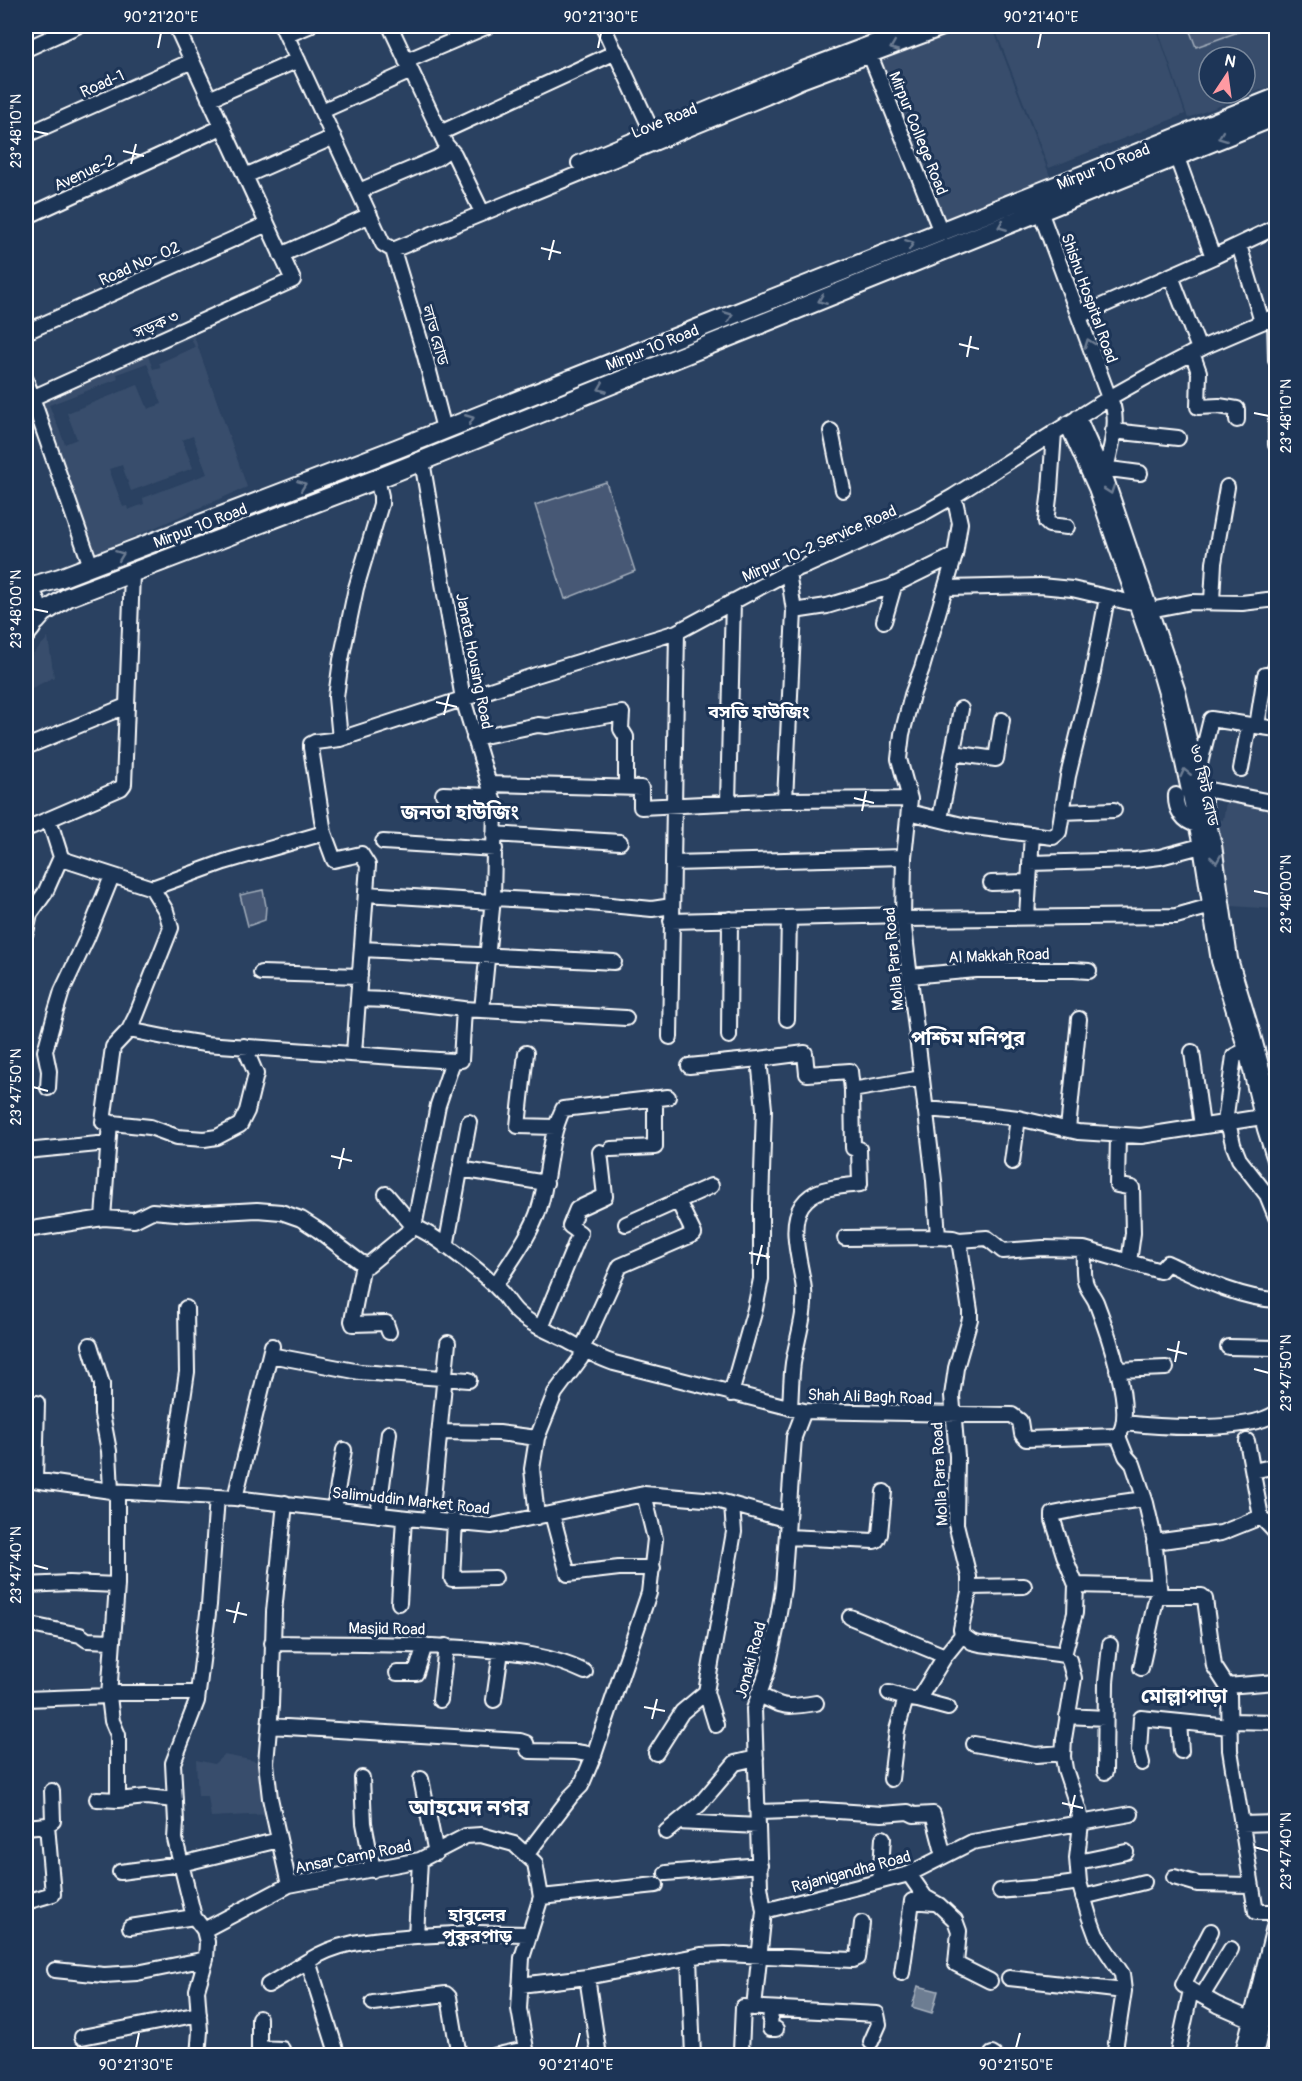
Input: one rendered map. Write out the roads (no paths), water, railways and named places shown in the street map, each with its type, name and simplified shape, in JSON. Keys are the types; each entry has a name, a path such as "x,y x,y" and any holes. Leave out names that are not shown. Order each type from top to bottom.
{"main road":[{"name":"Mirpur 10 Road","path":"26,589 444,429 1042,190 1276,106"},
{"name":"Mirpur 10 Road","path":"31,628 43,613 68,597 377,479 1040,211 1176,155 1276,106"},
{"path":"877,257 885,274"},
{"path":"619,360 626,378"},
{"path":"26,589 32,595 38,611 31,628"}],"street":[{"path":"26,49 77,26"},
{"path":"176,26 281,255 370,215"},
{"path":"284,30 309,26"},
{"path":"390,26 443,139 454,154 480,206"},
{"path":"322,111 488,26"},
{"path":"603,26 654,136"},
{"name":"Love Road","path":"868,51 917,26"},
{"name":"Love Road","path":"391,245 654,136 803,69 948,26"},
{"name":"লাভ রোড","path":"284,30 370,215 391,245 425,356 444,429"},
{"name":"Mirpur College Road","path":"868,51 941,232"},
{"path":"443,139 616,52"},
{"path":"209,99 298,60"},
{"name":"Road-1","path":"26,135 192,61"},
{"name":"Avenue-2","path":"26,218 222,128"},
{"name":"Love Road","path":"391,245 480,206 654,136"},
{"path":"245,176 334,137"},
{"path":"359,192 437,158 444,153 443,139"},
{"path":"1176,155 1213,257"},
{"name":"Shishu Hospital Road","path":"1040,211 1115,410 1107,465 1102,468"},
{"name":"Road No- 02","path":"26,332 267,224"},
{"path":"1079,316 1276,227"},
{"path":"1239,245 1271,318 1276,360"},
{"name":"সড়ক ৩","path":"32,398 293,280 281,255"},
{"path":"1170,276 1196,351 1199,372 1198,407 1219,406 1237,409 1237,420"},
{"name":"Mirpur 10-2 Service Road","path":"324,833 311,744 340,739 677,632 788,572 897,526 954,496 1109,398 1196,351 1271,318"},
{"path":"26,380 91,566"},
{"name":"৬০ ফিট রোড","path":"1073,420 1102,468 1144,607 1173,717 1197,825 1219,961 1272,1116 1276,1163"},
{"name":"৬০ ফিট রোড","path":"1073,420 1096,488 1178,692 1214,845 1230,959 1247,1041"},
{"path":"1276,421 1276,445"},
{"path":"831,431 843,490"},
{"path":"1113,431 1178,438"},
{"path":"1054,432 1046,522 1049,525 1067,527"},
{"name":"Janata Housing Road","path":"422,461 463,699 495,807 492,900 482,1010"},
{"path":"1102,468 1140,473"},
{"path":"340,739 336,697 340,660 356,588 381,504 377,479"},
{"path":"1212,601 1214,563 1227,488"},
{"name":"Molla Para Road","path":"938,1237 903,917 904,857 910,805 899,759 902,734 912,695 955,555 960,523 954,496"},
{"path":"794,611 827,606 894,586 955,555"},
{"path":"785,800 794,611 788,572"},
{"path":"26,829 121,788 124,784 132,574"},
{"path":"946,588 1040,585 1072,589 1144,607 1191,602 1242,603 1276,599"},
{"path":"884,621 894,586"},
{"path":"444,794 491,790 641,788 640,807 785,800 910,805 940,819 966,826 1056,836 1059,832 1068,776 1091,681 1107,598"},
{"path":"728,802 733,601"},
{"path":"670,1037 677,632"},
{"path":"1240,769 1272,671"},
{"path":"26,747 126,706"},
{"path":"940,819 961,709"},
{"path":"474,738 538,725 547,726 622,713 621,729 626,737 626,788"},
{"path":"1197,774 1211,719 1276,729"},
{"path":"953,753 996,759 1002,720"},
{"path":"1200,788 1276,803"},
{"path":"1176,795 1175,804 1185,820 1189,824 1197,825"},
{"path":"1062,812 1114,810"},
{"path":"49,819 61,857 69,862 152,888 224,862 324,833 334,860 361,854 368,866 354,1053"},
{"path":"495,834 620,842"},
{"path":"1027,916 1032,834"},
{"path":"383,842 495,849"},
{"path":"1030,863 1136,860 1160,857 1201,846"},
{"path":"26,932 30,914 45,893 61,857"},
{"path":"673,863 904,857"},
{"path":"48,1088 49,1071 45,1051 62,991 112,876"},
{"path":"991,882 1028,882"},
{"path":"152,888 166,911 171,928 129,1030 113,1047 103,1122 150,1127 177,1137 204,1139 217,1137 240,1125 248,1111 256,1074 244,1046"},
{"path":"366,894 589,903 652,909 672,906"},
{"path":"671,921 789,918 1176,916 1211,906"},
{"path":"787,1018 789,918"},
{"path":"729,1036 730,919"},
{"path":"362,949 614,962"},
{"name":"Al Makkah Road","path":"910,976 976,970 1089,971"},
{"path":"261,973 360,976"},
{"path":"359,999 464,1009 626,1018"},
{"path":"129,1030 205,1044 461,1060 464,1009"},
{"path":"1068,1129 1079,1019"},
{"path":"1247,1041 1234,1056 1227,1122 1239,1159 1267,1196 1276,1217"},
{"path":"1192,1052 1202,1126"},
{"path":"526,1053 518,1126 555,1127"},
{"path":"689,1066 805,1053 807,1074 850,1071 853,1148 859,1149 860,1184 818,1192 802,1205 796,1219 797,1256 804,1291 801,1324 793,1365 790,1408"},
{"path":"731,1394 761,1279 760,1205 764,1109 759,1059"},
{"path":"26,1230 103,1218 134,1220 152,1211 187,1214 257,1210 281,1212 301,1219 363,1264 368,1265 414,1227 438,1105 453,1060"},
{"path":"852,1090 922,1078"},
{"path":"495,1286 538,1211 546,1183 549,1152 555,1127 563,1109 662,1097 656,1147 606,1150 605,1196 577,1209 570,1226 580,1233 541,1328"},
{"path":"925,1109 1018,1119 1078,1132 1141,1136 1272,1116"},
{"path":"1012,1162 1018,1119"},
{"path":"103,1218 110,1122"},
{"path":"446,1247 469,1122"},
{"path":"1118,1135 1117,1185 1132,1188 1133,1233 1129,1262"},
{"path":"26,1151 108,1143"},
{"path":"460,1169 546,1183"},
{"path":"626,1224 711,1186"},
{"name":"Shah Ali Bagh Road","path":"386,1194 414,1227 429,1234 471,1264 495,1286 517,1312 584,1354 731,1394 804,1411 1012,1415 1020,1421 1022,1434 1026,1439 1121,1429"},
{"path":"537,1517 532,1469 537,1438 555,1393 584,1354 620,1266 694,1234 678,1201"},
{"path":"845,1238 938,1237 959,1240 987,1238 1003,1251 1043,1248 1084,1249 1160,1270 1167,1263 1259,1299 1276,1300"},
{"name":"Molla Para Road","path":"959,1240 970,1319 956,1368 952,1396 957,1456 956,1524 967,1564 969,1587 961,1629 962,1635"},
{"path":"1084,1249 1084,1280 1111,1341 1122,1389 1121,1429 1126,1456 1133,1464 1154,1542 1159,1592 1141,1668"},
{"path":"363,1264 352,1322 386,1323 389,1332"},
{"path":"169,1493 187,1372 186,1308"},
{"path":"431,1519 448,1343"},
{"path":"90,1345 102,1384 102,1414 110,1452 111,1491 117,1495 117,1585 109,1694 112,1721 118,1735 118,1800"},
{"path":"1228,1347 1276,1348"},
{"path":"235,1498 271,1350 360,1372 469,1380"},
{"path":"1117,1370 1166,1368"},
{"path":"30,1479 37,1403"},
{"name":"Jonaki Road","path":"754,2008 764,1911 760,1886 754,1708 767,1672 776,1630 783,1588 794,1437 804,1411"},
{"path":"1121,1429 1247,1424 1276,1413"},
{"path":"439,1431 499,1433 537,1438"},
{"path":"378,1515 389,1433"},
{"path":"1247,1441 1261,1517 1276,1533"},
{"path":"334,1509 344,1450"},
{"path":"1253,1471 1276,1466"},
{"name":"Salimuddin Market Road","path":"30,1479 111,1491 235,1498 492,1526 644,1494 698,1497 788,1521"},
{"path":"787,1538 878,1540 884,1492"},
{"path":"493,2055 526,2049 519,2010 522,1958 541,1897 535,1863 527,1854 581,1786 594,1755 649,1593 655,1539 644,1494"},
{"path":"198,2055 197,1990 206,1959 207,1942 204,1930 194,1917 176,1839 173,1763 197,1701 209,1605 217,1497"},
{"path":"1064,1656 1075,1613 1076,1585 1064,1555 1053,1514 1144,1499"},
{"path":"285,1503 272,1643 270,1726 266,1763 270,1798 289,1886"},
{"path":"716,1725 706,1692 734,1532 732,1505"},
{"path":"552,1514 567,1574 619,1568 653,1568"},
{"path":"1154,1542 1221,1533 1261,1517"},
{"path":"399,1604 404,1518"},
{"path":"454,1521 452,1579 495,1578"},
{"path":"26,1585 69,1583 117,1585"},
{"path":"1076,1585 1204,1597 1214,1666 1227,1686 1229,1694 1230,1750 1256,1912 1276,1912"},
{"path":"969,1587 1024,1586"},
{"path":"850,1617 945,1656"},
{"path":"26,1624 80,1635 87,1640 112,1641"},
{"path":"891,1779 897,1730 912,1699 962,1635 980,1644 1064,1656 1069,1660 1074,1678 1063,1753 1065,1769 1081,1823 1079,1882 1096,1935 1122,1974 1124,1991 1114,2055"},
{"name":"Masjid Road","path":"272,1643 425,1645 501,1651 557,1660 585,1672"},
{"path":"397,1673 416,1672 425,1645"},
{"path":"1105,1772 1106,1682 1110,1645"},
{"path":"440,1700 446,1646"},
{"path":"494,1700 501,1651"},
{"path":"1227,1686 1276,1682"},
{"path":"656,1753 682,1712 706,1692"},
{"path":"26,1699 109,1694 198,1693"},
{"path":"889,1693 948,1707"},
{"path":"758,1694 780,1706 816,1703"},
{"path":"1067,1716 1105,1718"},
{"path":"1142,1762 1139,1751 1141,1718 1230,1724 1276,1722"},
{"path":"1179,1722 1180,1751"},
{"path":"270,1726 520,1741 526,1743 530,1751 576,1752 594,1755"},
{"path":"974,1744 1036,1755 1063,1753"},
{"path":"666,1832 711,1793 735,1763 756,1758"},
{"path":"362,1778 364,1823 373,1870"},
{"path":"421,1779 436,1853"},
{"path":"26,1827 47,1825 53,1821 52,1791"},
{"path":"97,1799 118,1800 146,1797 175,1800"},
{"path":"678,1822 758,1819 822,1810 882,1814 908,1812 914,1815 933,1814 944,1856"},
{"name":"Rajanigandha Road","path":"764,1911 909,1874 972,1842 1131,1814"},
{"path":"1242,1824 1276,1823"},
{"path":"26,1902 53,1894 47,1825"},
{"name":"Ansar Camp Road","path":"204,1930 289,1886 420,1860 466,1836 481,1835 514,1844 527,1854"},
{"path":"880,1881 883,1838"},
{"path":"120,1872 181,1864 279,1840"},
{"path":"1078,1862 1126,1852"},
{"path":"416,1936 420,1860"},
{"path":"666,1873 760,1865"},
{"path":"909,1874 925,1897 949,1912 956,1920 959,1931 956,1964 990,1981"},
{"path":"1174,1877 1198,1884 1251,1885"},
{"path":"1000,1891 1040,1886 1053,1887 1079,1882"},
{"path":"1083,1897 1144,1882"},
{"path":"541,1897 656,1885"},
{"path":"902,1973 912,1901 934,1903"},
{"path":"129,1927 194,1917"},
{"path":"1242,2055 1276,1919"},
{"path":"520,1985 587,1977 701,1955 856,1959 858,1958 862,1923"},
{"path":"1211,1931 1183,1984 1251,2019"},
{"path":"268,1985 325,1950 342,1944 416,1936 475,1933 528,1934"},
{"path":"1177,2055 1197,1993 1231,1950"},
{"path":"689,1958 693,2055"},
{"path":"55,1970 104,1975 137,1973 206,1959"},
{"path":"308,1961 338,2055"},
{"path":"1255,2055 1276,1963"},
{"path":"587,1977 599,2055"},
{"path":"1009,1978 1124,1991"},
{"path":"373,2003 446,1994 449,1997 459,2055"},
{"path":"757,2055 744,2054 741,2051 743,2007 877,2014 879,2024 870,2042"},
{"path":"771,2008 770,2029 776,2029"},
{"path":"81,2037 199,2014"},
{"path":"259,2018 259,2052 282,2049"}],"district":[{"name":"বসতি হাউজিং","path":"759,712"},
{"name":"জনতা হাউজিং","path":"460,812"},
{"name":"পশ্চিম মনিপুর","path":"968,1038"},
{"name":"মোল্লাপাড়া","path":"1184,1696"},
{"name":"আহমেদ নগর","path":"469,1807"},
{"name":"হাবুলের পুকুরপাড়","path":"477,1925"}]}
